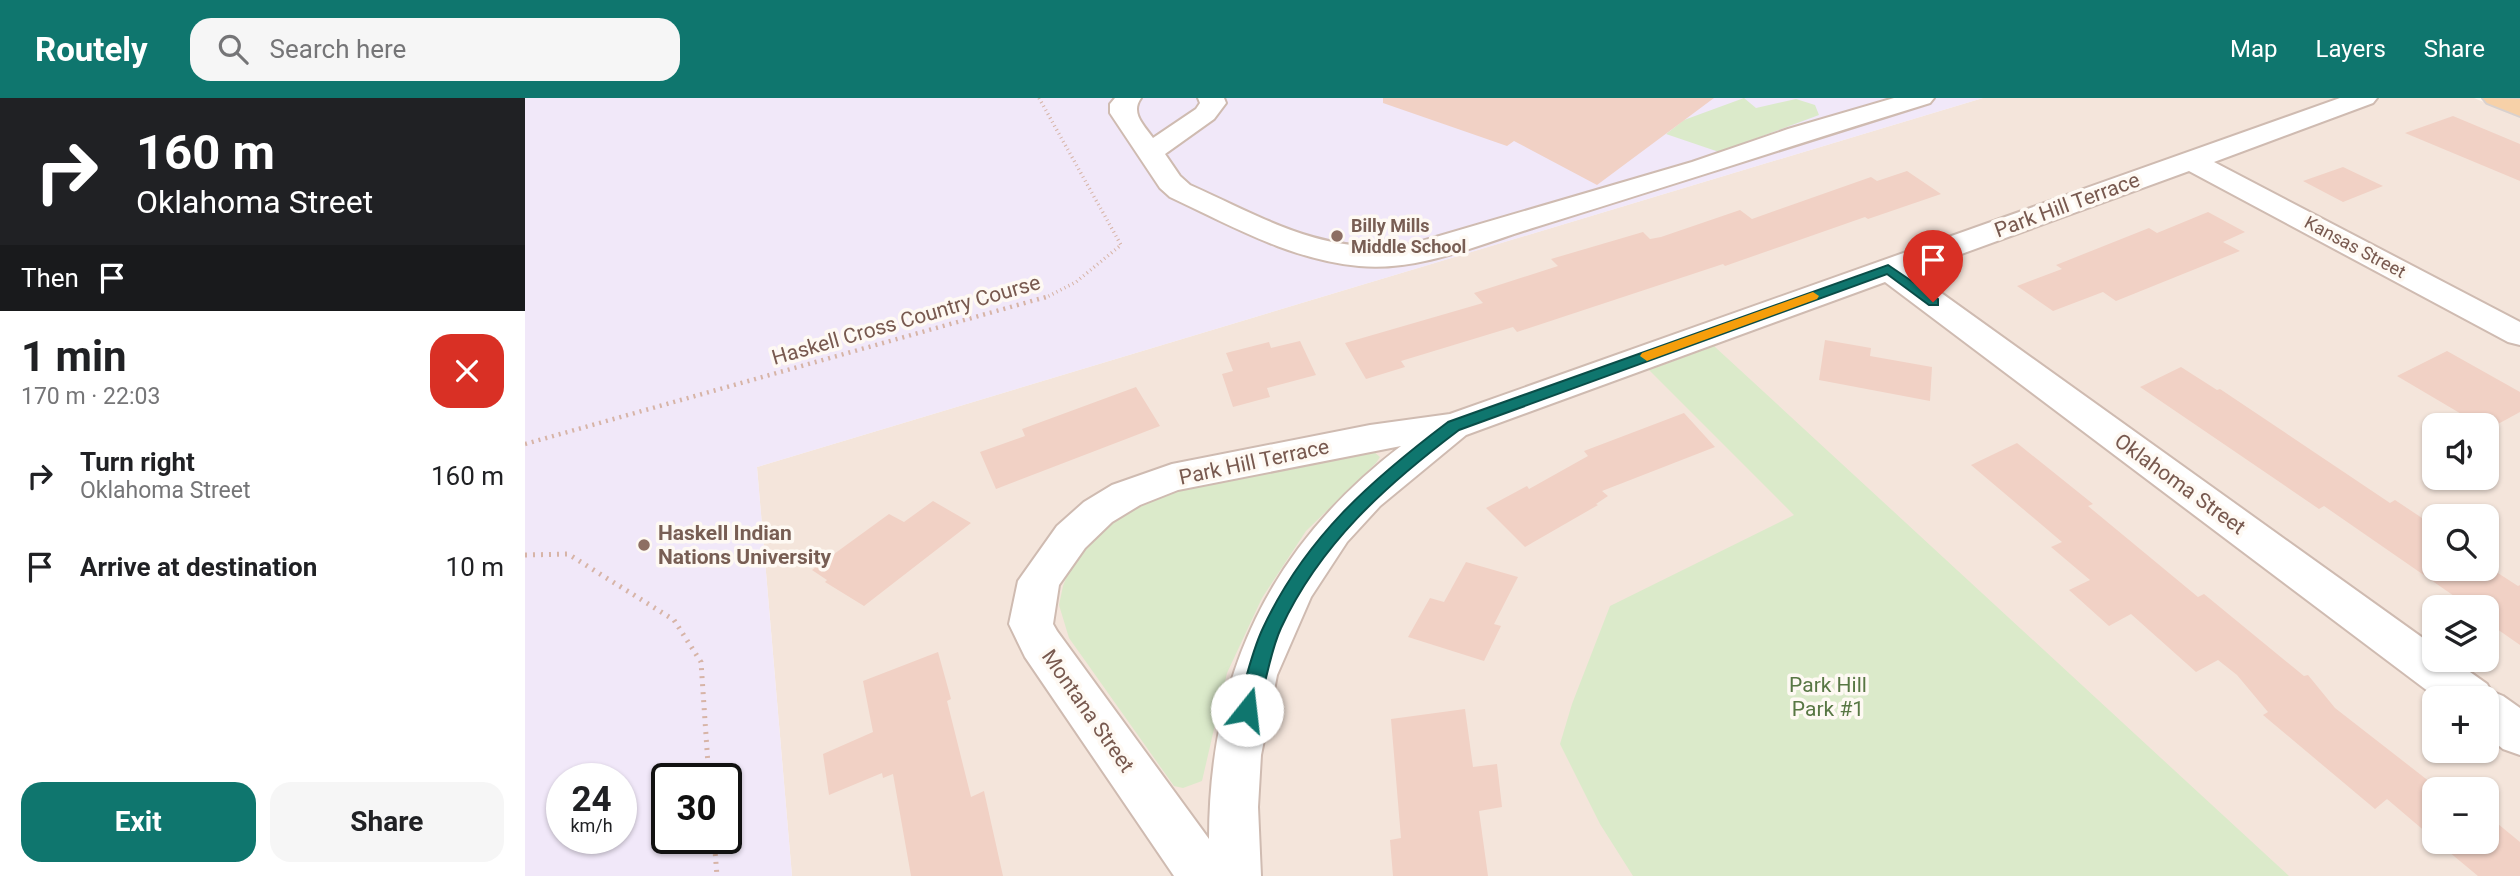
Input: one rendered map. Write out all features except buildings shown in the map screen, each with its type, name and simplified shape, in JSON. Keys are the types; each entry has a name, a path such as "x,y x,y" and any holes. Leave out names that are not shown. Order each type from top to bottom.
{"main road":[{"path":"2495,98 2520,108"}],"street":[{"path":"1128,98 1123,104 1123,113 1170,182 1180,191 1307,246 1357,257 1389,257 1416,253 1702,168 1797,135 1921,98"},
{"path":"1150,152 1205,114 1213,103 1211,98"},
{"name":"Park Hill Terrace","path":"1071,537 1098,512 1126,495 1172,478 1370,438 1453,426 2364,98"},
{"name":"Kansas Street","path":"2190,160 2520,335"},
{"name":"Oklahoma Street","path":"1888,269 2455,686"},
{"name":"Park Hill Terrace","path":"1234,876 1233,810 1239,737 1270,631 1292,590 1319,549 1355,508 1394,471 1453,426"},
{"name":"Montana Street","path":"1071,537 1039,581 1031,624 1055,665 1204,876"},
{"path":"2499,719 2520,734"}],"path":[{"name":"Haskell Cross Country Course","path":"525,444 1041,299 1076,282 1121,245 1039,98"},
{"path":"525,555 568,554 674,621 701,662 708,763"},
{"path":"715,854 717,876"}],"shaded area":[{"name":"Haskell Indian Nations University","path":"525,98 1983,98 757,467 792,876 525,876"},
{"path":"1983,98 2474,98 2520,117 2520,876 792,876 757,467"}],"green space":[{"path":"1744,98 1756,108 1796,99 1815,105 1819,115 1719,152 1666,134 1684,120"},
{"name":"Park Hill Park #1","path":"1714,346 2289,876 1633,876 1600,824 1560,744 1572,704 1610,606 1794,515 1649,370"},
{"path":"1373,451 1380,457 1376,463 1306,531 1262,598 1227,673 1202,781 1183,788 1174,786 1069,638 1059,605 1071,565 1101,527 1142,503 1189,488"}],"slow traffic":[{"path":"1647,356 1813,296"}],"place":[{"name":"Billy Mills Middle School","path":"1337,236"},
{"name":"Haskell Indian Nations University","path":"644,545"}],"route":[{"path":"1247,710 1270,631 1292,590 1319,549 1355,508 1394,471 1453,426 1888,269 1933,302"}]}
